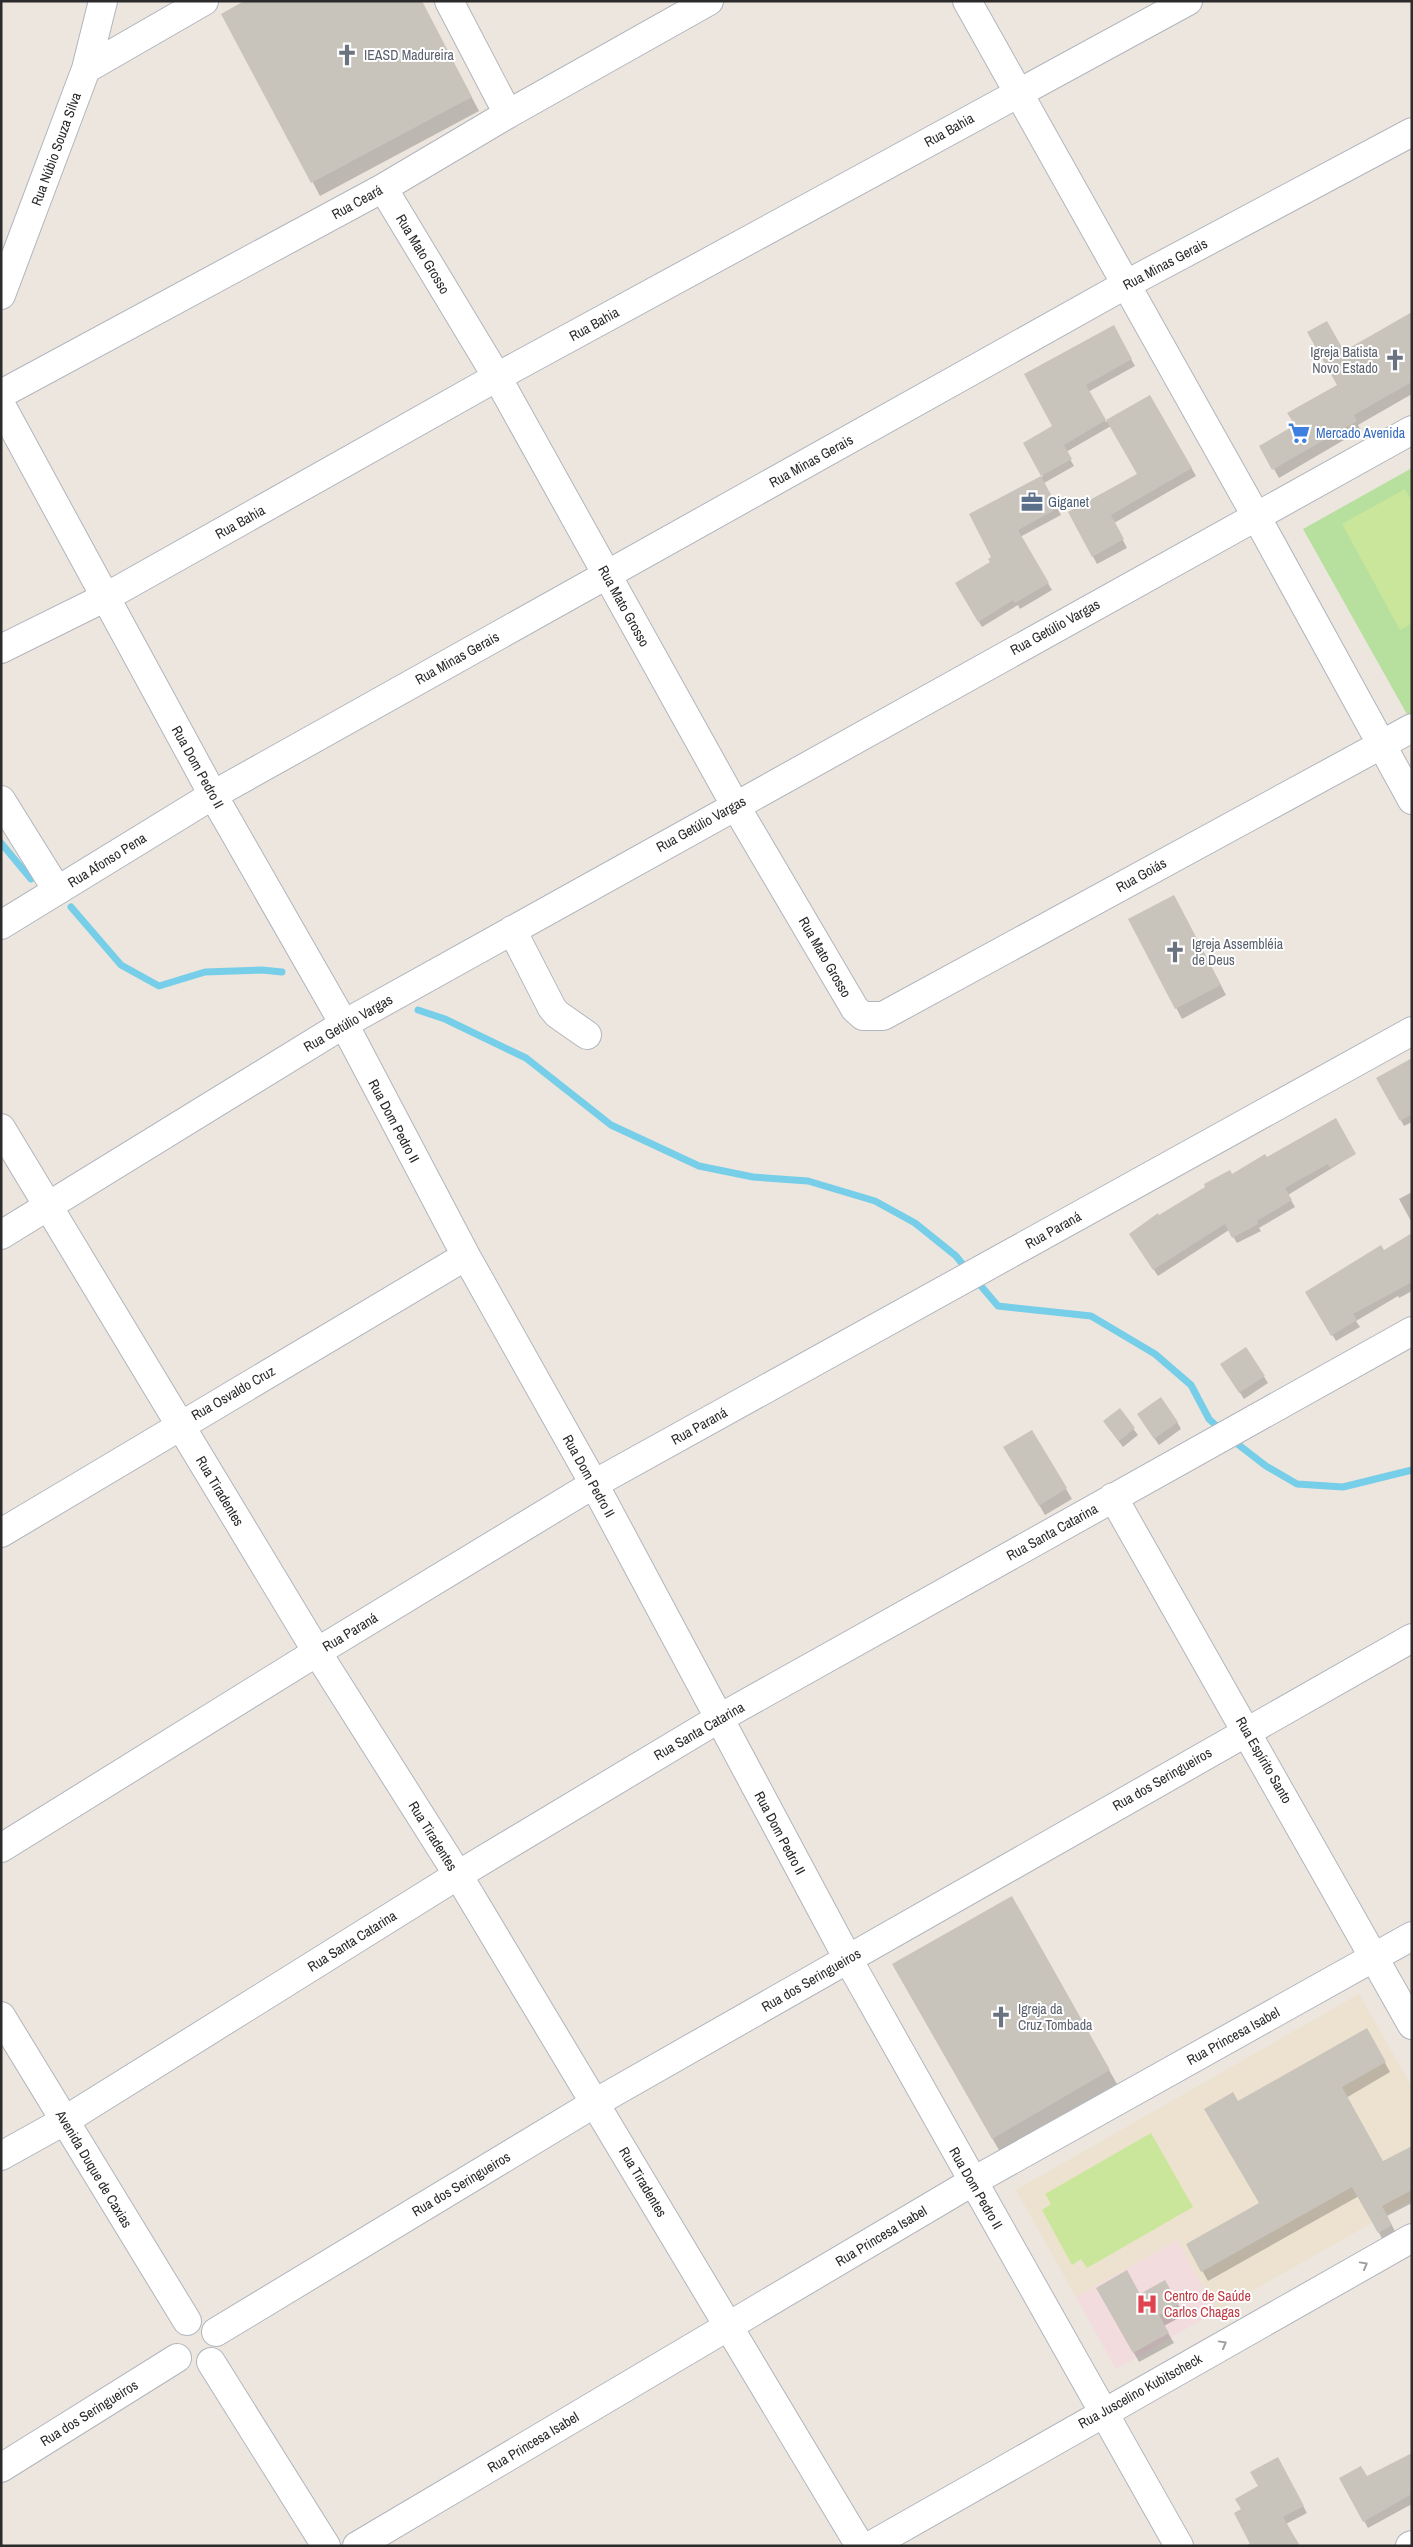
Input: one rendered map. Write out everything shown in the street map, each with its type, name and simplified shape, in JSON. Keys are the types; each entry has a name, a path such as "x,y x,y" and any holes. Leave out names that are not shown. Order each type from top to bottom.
{"street":[{"name":"Rua Núbio Souza Silva","path":"1,295 86,69 103,1"},
{"path":"86,69 204,1"},
{"path":"449,1 508,114"},
{"name":"Rua Ceará","path":"1,394 383,188 508,114 709,1"},
{"path":"967,1 1256,516 1412,800"},
{"name":"Rua Bahia","path":"1,649 106,598 497,378 1018,92 1188,1"},
{"name":"Rua Minas Gerais","path":"213,795 1125,285 1412,132"},
{"name":"Rua Mato Grosso","path":"383,188 497,378 735,804 855,1009 863,1016 870,1018"},
{"name":"Rua Dom Pedro II","path":"1,406 213,795 344,1024 466,1256 594,1484 848,1959 972,2182 1104,2411 1179,2546"},
{"name":"Rua Getúlio Vargas","path":"1,1235 344,1024 735,804 1412,430"},
{"name":"Rua Goiás","path":"870,1018 883,1016 1412,728"},
{"name":"Rua Afonso Pena","path":"1,925 213,795"},
{"path":"1,800 57,890"},
{"path":"512,930 552,1008 557,1014 587,1034"},
{"name":"Rua Paraná","path":"1,1848 317,1652 594,1484 1412,1031"},
{"name":"Rua Tiradentes","path":"1,1128 317,1652 458,1875 860,2546"},
{"name":"Rua Osvaldo Cruz","path":"1,1533 180,1424 466,1256"},
{"name":"Rua Santa Catarina","path":"1,2156 64,2121 458,1875 718,1719 1412,1331"},
{"name":"Rua Espírito Santo","path":"1113,1497 1247,1730 1412,2025"},
{"name":"Rua dos Seringueiros","path":"216,2332 595,2103 1247,1730 1412,1638"},
{"name":"Rua Princesa Isabel","path":"357,2546 972,2182 1412,1936"},
{"name":"Avenida Duque de Caxias","path":"1,2016 186,2321"},
{"name":"Rua Juscelino Kubitscheck","path":"870,2546 1104,2411 1412,2238"},
{"path":"186,2321 204,2321 216,2332 218,2349 211,2362 200,2366 192,2366 177,2358 173,2350 174,2333 186,2321"},
{"name":"Rua dos Seringueiros","path":"1,2468 177,2358"},
{"path":"211,2362 326,2546"}],"shaded area":[{"path":"1359,1994 1412,2087 1412,2200 1217,2311 1177,2240 1076,2297 1016,2190"},
{"name":"Centro de Saúde Carlos Chagas","path":"1177,2240 1217,2311 1116,2369 1076,2297"}],"green space":[{"path":"1412,468 1412,714 1408,716 1303,529"},
{"path":"1405,489 1412,501 1412,623 1400,630 1342,524"},
{"path":"1151,2133 1193,2207 1087,2268 1081,2259 1072,2265 1042,2210 1051,2204 1045,2194"}],"building":[{"name":"IEASD Madureira","path":"244,1 422,1 472,97 311,183 221,14"},
{"path":"1412,312 1412,382 1354,415 1357,421 1272,470 1259,446 1295,425 1287,413 1337,385 1307,332 1327,321 1344,351"},
{"path":"1114,325 1132,359 1086,385 1106,420 1064,445 1072,459 1041,476 1023,443 1052,426 1024,374"},
{"path":"1150,395 1192,468 1111,515 1124,539 1092,557 1068,512 1137,474 1106,420"},
{"path":"1041,476 1058,508 1018,530 1049,583 1015,603 1013,600 978,622 955,583 990,562 988,559 991,557 969,514"},
{"name":"Igreja Assembléia de Deus","path":"1174,895 1221,985 1175,1009 1128,919"},
{"path":"1412,1058 1412,1114 1400,1121 1376,1078"},
{"path":"1336,1118 1356,1154 1330,1168 1328,1164 1285,1188 1292,1200 1257,1221 1258,1224 1232,1238 1225,1224 1153,1270 1129,1234 1158,1213 1159,1215 1205,1187 1204,1184 1230,1170 1232,1174 1265,1154 1267,1157"},
{"path":"1412,1233 1412,1282 1353,1314 1357,1320 1331,1336 1305,1292 1381,1245 1384,1250"},
{"path":"1246,1347 1265,1376 1239,1393 1220,1364"},
{"path":"1161,1397 1178,1422 1154,1439 1137,1414"},
{"path":"1120,1408 1135,1428 1119,1441 1103,1421"},
{"path":"1032,1430 1067,1488 1039,1506 1003,1447"},
{"name":"Igreja da Cruz Tombada","path":"1012,1896 1110,2070 992,2139 892,1964"},
{"path":"1367,2028 1386,2062 1342,2087 1383,2161 1412,2146 1412,2190 1382,2206 1392,2225 1378,2233 1352,2187 1201,2272 1186,2244 1259,2203 1204,2109 1233,2092 1238,2101"},
{"path":"1127,2270 1140,2294 1165,2280 1179,2304 1159,2315 1169,2333 1133,2353 1096,2288"},
{"path":"1412,2453 1412,2494 1363,2522 1339,2478 1361,2466 1367,2476"},
{"path":"1278,2457 1304,2506 1283,2517 1300,2546 1251,2546 1234,2513 1241,2509 1235,2499 1258,2486 1250,2472"}],"waterway":[{"path":"1,843 31,879"},
{"path":"71,907 121,965 159,986 205,972 262,970 282,972"},
{"path":"418,1010 445,1019 526,1058 611,1125 699,1166 753,1177 808,1181 875,1201 915,1223 956,1256 968,1271"},
{"path":"975,1279 998,1306 1091,1316 1155,1354 1191,1385 1209,1419 1221,1430"},
{"path":"1231,1439 1266,1466 1297,1484 1343,1487 1412,1470"}],"place":[{"name":"IEASD Madureira","path":"347,55"},
{"name":"Igreja Batista Novo Estado","path":"1395,360"},
{"name":"Mercado Avenida","path":"1299,433"},
{"name":"Giganet","path":"1032,502"},
{"name":"Igreja Assembléia de Deus","path":"1175,952"},
{"name":"Igreja da Cruz Tombada","path":"1001,2017"},
{"name":"Centro de Saúde Carlos Chagas","path":"1147,2304"}]}
